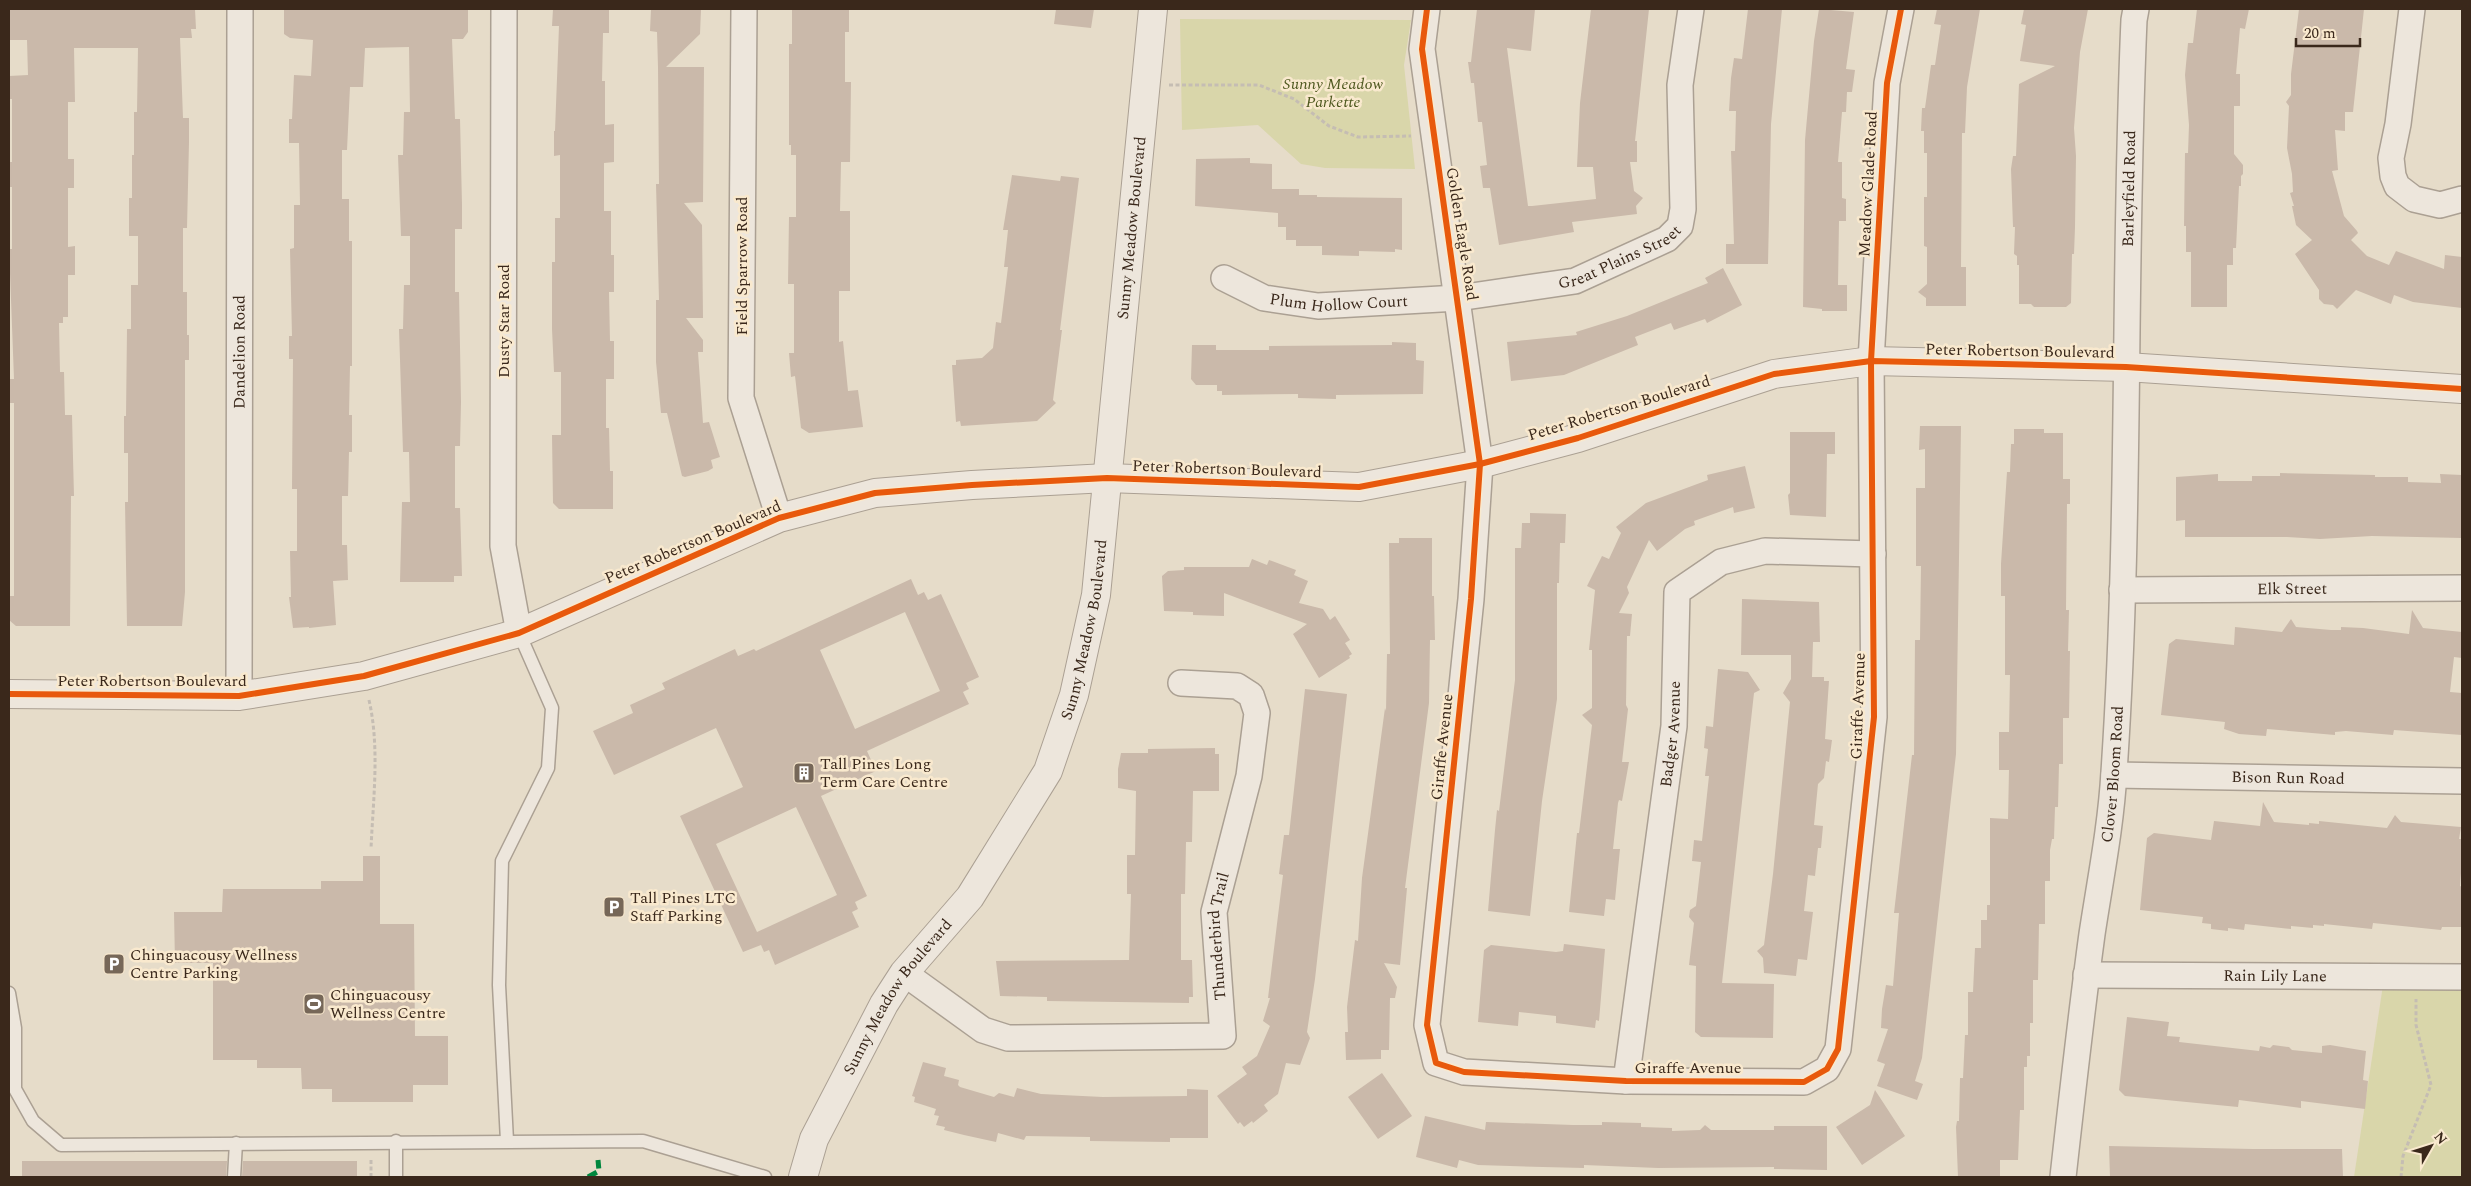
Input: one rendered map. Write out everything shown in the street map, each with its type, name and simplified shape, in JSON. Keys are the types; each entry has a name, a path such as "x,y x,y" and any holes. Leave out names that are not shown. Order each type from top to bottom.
{"street":[{"name":"Dandelion Road","path":"239,696 240,9"},
{"name":"Dusty Star Road","path":"504,9 503,546 519,633"},
{"name":"Field Sparrow Road","path":"744,9 741,398 779,518"},
{"name":"Sunny Meadow Boulevard","path":"803,1177 814,1140 840,1085 904,973 970,897 1048,771 1074,695 1096,595 1153,9"},
{"name":"Golden Eagle Road","path":"1427,9 1422,49 1480,464"},
{"name":"Great Plains Street","path":"1458,298 1575,281 1668,239 1680,226 1683,209 1680,85 1691,9"},
{"name":"Meadow Glade Road","path":"1871,361 1887,83 1901,9"},
{"name":"Barleyfield Road","path":"2126,367 2128,147 2136,9"},
{"path":"2412,9 2398,124 2391,158 2393,176 2397,186 2414,199 2440,205 2462,199"},
{"name":"Plum Hollow Court","path":"1224,278 1264,298 1318,306 1458,298"},
{"name":"Peter Robertson Boulevard","path":"9,694 239,696 364,676 519,633 779,518 875,493 972,485 1107,478 1359,487 1480,464 1578,438 1774,374 1871,361 2126,367 2462,389"},
{"name":"Giraffe Avenue","path":"1480,464 1472,600 1427,1025 1436,1063 1464,1072 1626,1081 1804,1082 1828,1069 1838,1049 1874,717 1871,361"},
{"name":"Clover Bloom Road","path":"2062,1177 2086,975 2114,775 2122,590 2126,367"},
{"name":"Badger Avenue","path":"1626,1081 1674,726 1677,592 1721,562 1765,551 1873,554"},
{"name":"Elk Street","path":"2122,590 2462,588"},
{"name":"Thunderbird Trail","path":"904,973 983,1030 1008,1038 1223,1036 1214,912 1250,776 1258,713 1251,695 1237,686 1181,683"},
{"name":"Bison Run Road","path":"2114,775 2462,781"},
{"name":"Rain Lily Lane","path":"2086,975 2462,977"}],"lane":[{"path":"507,1141 499,985 502,861 548,768 552,708 519,633"},
{"path":"9,993 15,1028 15,1089 33,1120 61,1145 643,1140 765,1177"},
{"path":"396,1141 396,1177"},
{"path":"234,1177 236,1143"}],"path":[{"path":"1146,84 1259,85 1294,99 1329,126 1358,137 1433,136"},
{"path":"364,676 374,720 374,785 371,849"},
{"path":"2401,1177 2403,1156 2431,1085 2416,1025 2417,976"}],"green space":[{"name":"Sunny Meadow Parkette","path":"1180,19 1411,20 1404,65 1415,169 1325,168 1301,164 1258,125 1182,130"},
{"path":"2383,985 2462,988 2462,1177 2354,1177"}],"building":[{"path":"9,9 195,9 196,29 191,29 192,38 180,38 183,118 189,118 187,228 183,228 183,292 187,292 189,360 185,360 185,592 182,626 127,626 125,502 128,502 128,453 124,453 124,416 126,416 127,329 131,329 131,285 138,285 138,236 129,236 129,198 132,198 132,155 134,155 134,112 137,112 138,48 74,48 75,102 68,102 68,159 74,159 74,188 68,188 68,247 75,246 75,275 68,275 68,317 63,317 63,323 59,323 60,372 64,372 65,415 72,415 74,496 71,496 70,626 16,626 9,620 9,596 14,596 14,403 9,403 9,379 14,379 10,273 12,187 9,187 9,162 12,162 12,99 9,99 9,76 28,75 27,40 9,40"},
{"path":"284,9 468,9 468,32 463,39 452,39 455,119 460,119 462,205 462,229 455,229 455,292 459,292 461,402 460,446 455,446 455,508 460,508 462,576 454,576 454,582 400,582 402,502 410,502 409,452 403,452 399,329 403,329 404,285 410,285 410,236 401,236 398,155 403,155 404,112 410,112 409,47 365,48 363,87 350,87 347,150 342,150 342,199 349,199 349,241 352,241 352,366 350,366 349,415 352,415 352,452 349,452 348,496 342,496 342,545 347,545 348,580 333,581 336,625 309,628 293,628 289,597 291,597 290,551 297,551 297,489 292,489 293,359 289,359 289,336 292,336 290,249 294,248 294,205 300,205 299,143 289,143 289,119 292,119 294,75 311,76 313,40 290,38 284,34"},
{"path":"553,9 609,9 609,33 603,33 602,81 605,81 605,125 614,124 614,162 604,163 604,211 611,211 611,255 614,255 614,292 609,292 610,341 614,341 614,379 606,379 606,428 609,428 610,471 613,471 613,509 559,509 553,503 552,435 561,435 561,372 554,372 552,329 552,262 555,262 555,218 560,218 560,155 554,156 559,26 552,26"},
{"path":"651,9 701,9 700,34 666,67 704,67 703,202 684,203 702,225 703,318 686,318 703,340 703,352 698,352 703,423 709,422 720,457 711,460 713,468 708,471 685,477 682,476 667,413 661,413 656,362 656,300 659,300 656,184 659,184 658,67 657,32 650,31"},
{"path":"792,9 849,9 849,32 845,32 845,82 851,82 850,162 841,162 840,211 850,211 850,291 839,291 839,342 843,341 848,391 858,390 863,427 809,433 801,428 795,376 791,377 789,353 794,353 794,284 788,284 789,217 796,217 796,155 791,155 791,145 789,145 789,44 792,44"},
{"path":"1056,9 1094,9 1091,28 1054,24"},
{"path":"1477,9 1535,9 1531,51 1507,48 1528,206 1532,206 1596,199 1593,167 1577,167 1580,103 1591,9 1649,9 1635,141 1637,141 1637,162 1630,162 1634,191 1643,198 1636,206 1637,214 1572,222 1574,232 1499,245 1490,188 1483,188 1480,166 1487,165 1482,122 1478,122 1474,83 1471,83 1468,62 1471,62"},
{"path":"1748,9 1782,9 1771,124 1768,264 1726,264 1726,244 1734,244 1731,151 1735,151 1736,111 1729,111 1731,78 1734,58 1742,59"},
{"path":"1819,9 1854,12 1846,69 1855,70 1852,92 1847,92 1846,112 1842,112 1838,162 1842,162 1842,198 1846,199 1846,221 1839,221 1838,285 1847,285 1847,311 1822,311 1822,309 1803,307 1805,140 1814,41"},
{"path":"1937,9 1980,9 1967,87 1965,133 1962,133 1961,267 1966,267 1966,306 1926,306 1926,298 1918,292 1927,284 1927,247 1924,246 1924,197 1927,197 1927,153 1924,153 1924,131 1921,131 1922,108 1925,108 1931,65 1935,65 1941,25 1934,24"},
{"path":"2024,9 2088,9 2080,52 2074,128 2076,156 2074,254 2072,254 2071,303 2066,307 2034,307 2031,304 2019,304 2019,265 2017,265 2017,256 2014,254 2015,227 2013,227 2011,169 2013,156 2016,156 2019,84 2055,66 2020,61 2026,25 2021,24"},
{"path":"2197,9 2249,9 2245,29 2240,28 2236,74 2240,74 2240,106 2234,106 2234,154 2243,165 2243,174 2241,176 2241,186 2239,186 2236,248 2233,248 2233,265 2227,265 2227,307 2191,307 2191,252 2186,252 2186,226 2184,226 2185,153 2188,153 2189,125 2185,75 2188,43 2193,43"},
{"path":"2299,9 2364,9 2353,112 2345,112 2345,131 2335,130 2338,170 2332,171 2344,216 2358,233 2351,240 2367,256 2389,265 2396,251 2444,269 2445,255 2462,257 2462,308 2413,302 2394,295 2391,304 2356,290 2337,309 2333,305 2324,304 2319,299 2319,290 2295,254 2312,240 2296,225 2292,206 2294,206 2290,193 2293,192 2287,148 2289,106 2286,102 2291,95 2291,74"},
{"path":"1250,158 1250,163 1272,164 1272,189 1299,189 1299,195 1317,195 1317,197 1402,198 1402,250 1395,249 1395,252 1359,251 1359,256 1322,255 1322,246 1296,246 1296,240 1286,240 1286,227 1278,227 1278,213 1195,206 1196,159"},
{"path":"1012,175 1060,181 1061,176 1079,178 1060,330 1062,330 1053,400 1056,403 1037,421 961,426 960,421 956,422 952,365 956,365 956,360 982,358 993,348 996,322 1001,323 1008,267 1004,267 1008,230 1003,230"},
{"path":"1723,268 1742,305 1707,323 1705,319 1674,330 1671,323 1635,337 1638,345 1564,375 1511,381 1507,342 1577,335 1576,332 1627,316 1708,283 1705,278"},
{"path":"1392,342 1416,343 1416,360 1424,361 1423,394 1336,395 1336,399 1298,398 1298,394 1222,395 1222,391 1217,391 1217,385 1196,385 1191,379 1192,345 1216,345 1216,350 1269,350 1269,346 1392,345"},
{"path":"1920,426 1961,426 1956,754 1922,1058 1915,1081 1923,1084 1917,1100 1877,1086 1885,1064 1877,1061 1888,1029 1881,1028 1882,1009 1886,985 1893,986 1899,913 1894,913 1912,755 1914,755 1915,640 1920,640 1921,566 1916,566 1916,488 1925,488 1925,449 1919,450"},
{"path":"2014,429 2044,429 2044,433 2063,433 2063,479 2070,479 2070,504 2067,504 2066,610 2069,610 2069,718 2063,718 2063,764 2059,764 2058,807 2055,807 2054,839 2052,839 2050,850 2050,881 2045,881 2045,924 2039,924 2038,980 2033,980 2033,1023 2030,1023 2030,1056 2027,1056 2027,1067 2024,1067 2024,1110 2020,1110 2018,1160 2000,1160 2000,1177 1958,1177 1956,1127 1957,1121 1959,1121 1960,1078 1963,1078 1965,1035 1968,1035 1968,992 1973,992 1975,948 1981,948 1981,920 1987,920 1987,905 1990,905 1990,818 2008,819 2009,770 1999,770 1999,732 2009,732 2010,675 2005,675 2005,596 2001,596 2001,564 2007,472 2010,472 2011,444 2014,444"},
{"path":"1790,432 1835,432 1835,454 1827,454 1826,517 1790,515 1788,495 1790,493"},
{"path":"1745,466 1755,508 1734,513 1733,507 1694,521 1695,525 1685,529 1657,551 1649,540 1627,587 1629,593 1619,613 1632,614 1630,636 1627,636 1626,705 1628,709 1622,762 1629,762 1622,801 1619,800 1618,803 1613,849 1620,849 1615,900 1606,899 1604,916 1569,912 1577,833 1579,833 1592,725 1582,715 1592,708 1592,650 1589,650 1595,590 1587,586 1602,556 1609,559 1621,533 1616,527 1646,503 1708,480 1707,475"},
{"path":"2280,473 2408,477 2408,482 2441,483 2440,474 2462,475 2462,538 2372,536 2320,539 2287,537 2185,537 2185,520 2176,521 2176,477 2218,474 2218,481 2252,481 2252,476 2280,476"},
{"path":"1530,513 1566,514 1565,543 1560,543 1559,583 1557,583 1557,699 1542,801 1530,916 1488,911 1497,810 1499,811 1515,680 1515,548 1521,548 1522,523 1530,523"},
{"path":"1399,538 1432,538 1432,596 1434,596 1435,640 1430,640 1429,703 1405,888 1407,888 1400,965 1384,963 1397,987 1395,998 1390,998 1389,1050 1381,1050 1381,1059 1346,1060 1345,1032 1348,1032 1347,1007 1355,940 1358,941 1362,878 1385,708 1386,711 1387,654 1390,654 1389,543 1399,543"},
{"path":"1252,559 1267,565 1269,560 1296,570 1294,575 1308,581 1299,603 1323,609 1330,620 1335,616 1350,640 1345,643 1352,654 1349,656 1350,658 1319,678 1293,634 1307,624 1224,593 1224,616 1193,615 1193,612 1164,611 1162,576 1168,571 1184,570 1184,567 1249,567"},
{"name":"Tall Pines Long Term Care Centre","path":"911,579 918,595 924,592 928,600 941,594 979,677 966,683 969,689 963,692 969,704 867,751 876,771 821,796 867,896 855,902 858,909 852,912 859,927 775,965 769,950 764,952 761,945 743,952 680,816 743,787 716,728 614,775 593,731 633,713 630,705 665,689 662,683 735,649 738,656 754,649 756,651","holes":["905,612 940,691 855,729 820,650","796,807 837,895 757,932 716,844"]},
{"path":"1742,599 1819,602 1820,642 1813,642 1812,677 1824,677 1824,681 1829,681 1825,739 1832,740 1829,762 1826,761 1824,778 1818,784 1814,825 1823,826 1821,848 1818,848 1815,876 1808,875 1804,911 1813,912 1807,960 1798,959 1796,976 1764,973 1763,958 1757,951 1764,945 1773,874 1790,702 1783,693 1791,679 1791,655 1741,655"},
{"path":"2412,610 2423,628 2462,632 2462,658 2454,657 2450,692 2462,693 2462,735 2394,730 2393,735 2346,731 2335,732 2335,735 2267,729 2266,736 2239,734 2224,729 2225,722 2161,715 2169,644 2176,639 2234,645 2235,627 2282,632 2291,619 2296,627 2331,630 2341,630 2341,627 2363,628 2409,634"},
{"path":"1718,669 1748,672 1760,690 1754,693 1722,983 1774,984 1773,1038 1701,1037 1695,1032 1696,966 1689,965 1694,923 1689,917 1690,910 1696,906 1701,862 1692,861 1694,840 1702,841 1709,776 1705,776 1708,749 1704,748 1706,726 1713,727"},
{"path":"1305,689 1347,694 1315,979 1307,1032 1310,1038 1300,1065 1286,1063 1278,1094 1264,1105 1268,1111 1253,1123 1252,1121 1244,1127 1240,1122 1238,1124 1217,1096 1247,1074 1242,1067 1257,1056 1270,1026 1263,1021 1270,998 1268,998 1283,875 1279,874 1284,835 1289,835"},
{"path":"1215,748 1215,754 1219,754 1219,791 1193,791 1192,842 1186,842 1185,894 1181,894 1181,960 1192,960 1193,997 1189,997 1189,1003 1047,1001 1047,997 1000,996 996,961 1129,960 1131,894 1127,894 1127,855 1135,855 1136,791 1118,788 1118,769 1121,753 1148,753 1148,749"},
{"path":"2263,802 2274,822 2309,825 2309,823 2319,824 2319,821 2387,828 2395,815 2401,822 2461,827 2459,839 2462,839 2460,886 2462,887 2462,927 2442,927 2441,930 2373,923 2372,929 2324,924 2324,926 2313,925 2313,928 2291,926 2291,929 2245,924 2244,930 2228,928 2228,931 2211,929 2211,924 2202,923 2203,917 2140,910 2147,838 2154,833 2211,840 2214,821 2260,826"},
{"name":"Chinguacousy Wellness Centre","path":"363,856 380,856 380,924 414,924 415,1036 448,1036 448,1085 413,1085 413,1102 332,1102 332,1089 302,1089 301,1068 257,1068 257,1060 213,1060 213,963 175,963 174,912 222,912 223,889 321,889 321,881 363,881"},
{"path":"1564,944 1605,949 1599,1021 1596,1020 1595,1028 1556,1023 1556,1016 1519,1012 1518,1026 1478,1022 1484,950 1491,945 1556,952 1563,951"},
{"path":"2127,1017 2169,1022 2167,1036 2180,1037 2179,1042 2259,1051 2260,1046 2270,1048 2273,1045 2289,1047 2292,1050 2322,1053 2322,1046 2330,1045 2366,1051 2363,1080 2368,1081 2365,1109 2301,1101 2301,1108 2239,1100 2238,1107 2125,1096 2119,1090"},
{"path":"923,1062 946,1068 944,1076 959,1080 958,1085 960,1087 994,1097 999,1093 1014,1097 1017,1088 1041,1094 1103,1097 1187,1096 1187,1089 1208,1090 1208,1138 1170,1138 1170,1142 1090,1141 1090,1137 1026,1136 1024,1140 998,1133 996,1142 944,1130 945,1127 936,1125 939,1116 934,1115 936,1109 914,1102 915,1097 912,1096"},
{"path":"1382,1073 1412,1116 1378,1139 1348,1097"},
{"path":"1875,1090 1905,1136 1862,1165 1836,1127 1870,1105"},
{"path":"1425,1116 1485,1130 1486,1122 1573,1125 1602,1125 1602,1122 1641,1123 1641,1127 1672,1128 1672,1131 1700,1130 1705,1125 1711,1130 1774,1130 1774,1126 1827,1126 1827,1170 1774,1169 1774,1167 1658,1168 1584,1165 1584,1168 1543,1167 1478,1165 1459,1160 1457,1168 1416,1157"},
{"path":"2109,1146 2342,1149 2343,1177 2110,1177"},
{"path":"22,1161 227,1161 226,1177 22,1177"},
{"path":"243,1161 357,1161 357,1177 242,1177"}],"marked path":[{"path":"588,1177 599,1171 598,1160"}],"cycle path":[{"path":"1427,9 1422,49 1480,464 1471,599 1427,1025 1436,1063 1464,1072 1626,1081 1804,1082 1827,1069 1838,1049 1874,717 1871,361 1887,83 1901,9"},
{"path":"9,694 239,696 364,676 519,633 779,518 875,493 972,485 1107,478 1359,487 1480,464 1578,438 1774,374 1871,361 2126,367 2462,389"}],"place":[{"name":"Tall Pines Long Term Care Centre","path":"804,773"},
{"name":"Tall Pines LTC Staff Parking","path":"614,907"},
{"name":"Chinguacousy Wellness Centre Parking","path":"114,964"},
{"name":"Chinguacousy Wellness Centre","path":"314,1004"}]}
